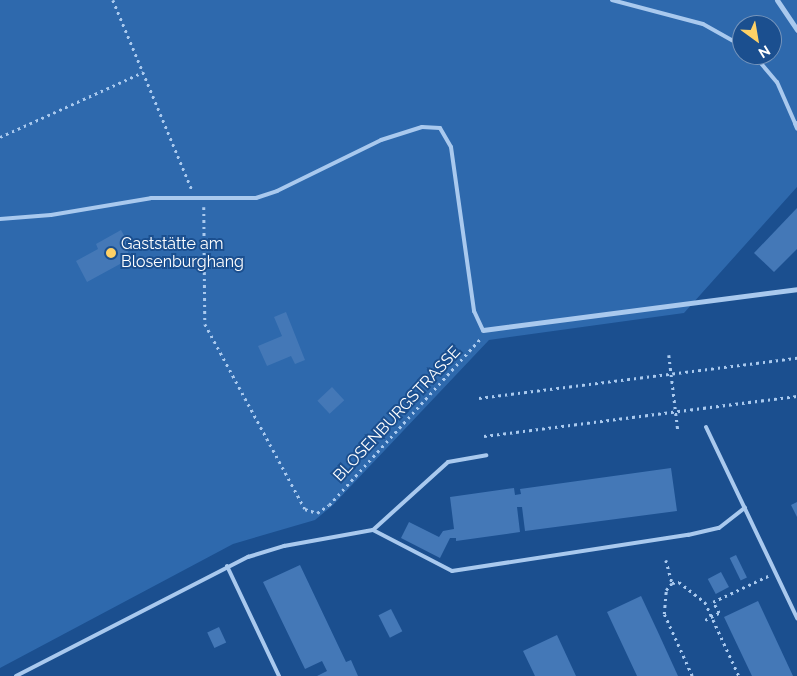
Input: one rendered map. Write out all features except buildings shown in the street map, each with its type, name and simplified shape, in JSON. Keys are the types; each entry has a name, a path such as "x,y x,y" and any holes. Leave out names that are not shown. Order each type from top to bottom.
{"street":[{"path":"777,0 797,30"},
{"path":"483,330 797,288"}],"lane":[{"path":"612,0 703,24 732,40"},
{"path":"763,65 777,82 796,126"},
{"path":"0,219 51,215 151,198 256,198 277,191 381,140 422,127 440,128 452,147 474,311 478,325 483,330"},
{"path":"706,427 797,618"},
{"path":"16,676 227,566 284,546 373,530 448,462 486,455"},
{"path":"373,530 452,570 688,535 719,528 745,508"},
{"path":"227,566 279,676"}],"path":[{"path":"113,0 195,199"},
{"path":"0,137 142,72"},
{"name":"BLOSENBURGSTRASSE","path":"204,208 206,237 204,324 305,508 317,513 329,505 479,343 483,330"},
{"path":"669,355 678,430"},
{"path":"479,398 797,358"},
{"path":"484,436 797,396"},
{"path":"666,560 672,584"},
{"path":"705,620 718,613 713,602 776,572"},
{"path":"692,676 664,614 666,590 672,584 679,582 705,602 739,676"}],"shaded area":[{"path":"0,0 797,0 797,187 684,313 489,340 333,505 315,520 233,544 0,668"}],"place":[{"name":"Gaststätte am Blosenburghang","path":"111,253"}]}
